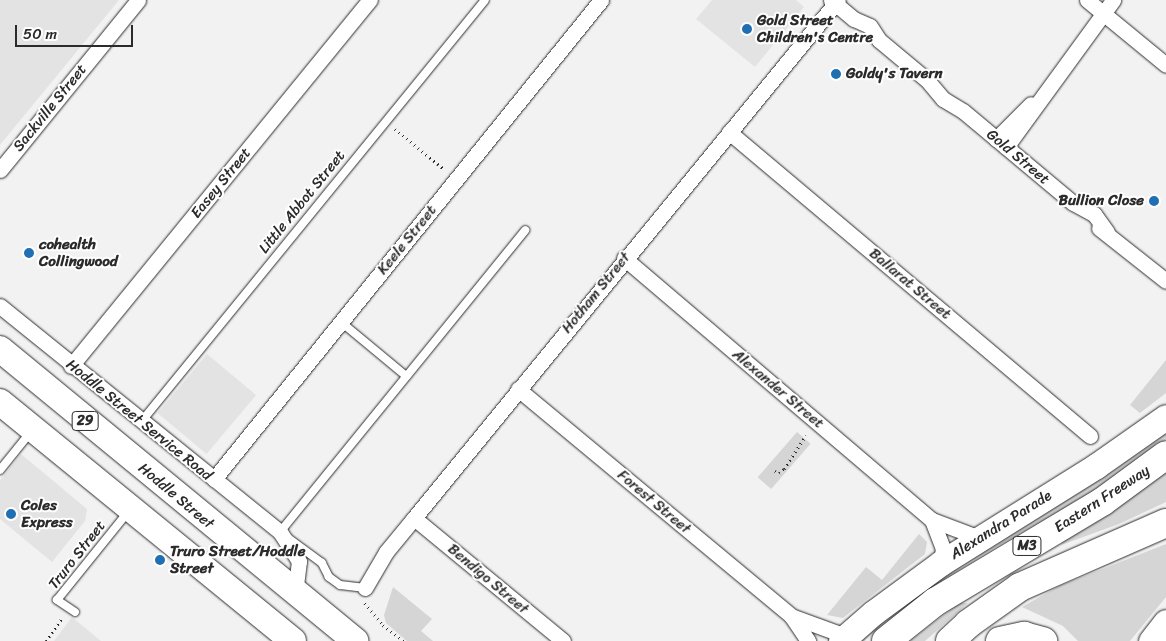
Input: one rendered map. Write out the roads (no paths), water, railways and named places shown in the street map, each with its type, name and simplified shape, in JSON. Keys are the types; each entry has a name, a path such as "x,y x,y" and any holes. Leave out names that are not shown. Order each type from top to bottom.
{"highway":[{"name":"Hoddle Street","path":"0,349 194,512 295,592 332,633 354,641"},
{"name":"29","path":"0,402 129,510 294,641"},
{"name":"Eastern Freeway","path":"886,641 936,602 1102,502 1166,455"},
{"path":"129,510 155,479"},
{"path":"180,551 186,521 194,512"},
{"name":"M3","path":"950,641 968,624 1020,587 1166,523"},
{"path":"1000,641 1024,636 1043,641"}],"main road":[{"name":"Alexandra Parade","path":"844,639 941,563 1096,466 1166,418"},
{"path":"1151,641 1166,622"}],"street":[{"name":"Sackville Street","path":"0,170 138,0"},
{"name":"Easey Street","path":"71,366 370,0"},
{"name":"Keele Street","path":"214,479 601,0"},
{"path":"1087,0 1166,65"},
{"path":"1001,143 1042,95 1113,0"},
{"name":"Gold Street","path":"834,1 854,19 863,33 879,40 927,80 943,99 963,111 1073,203 1089,222 1107,232 1166,281"},
{"name":"Hotham Street","path":"359,588 386,552 834,1"},
{"name":"Ballarat Street","path":"729,132 1090,436"},
{"name":"Alexander Street","path":"624,258 932,520 980,538"},
{"name":"Hoddle Street Service Road","path":"0,306 71,366 280,532 299,561 295,592"},
{"name":"Forest Street","path":"518,389 791,616 808,641"},
{"name":"Bendigo Street","path":"414,518 563,641"},
{"name":"Alexander Street","path":"932,520 942,548 941,563"},
{"name":"Forest Street","path":"791,616 844,639"}],"lane":[{"name":"Little Abbot Street","path":"141,422 485,0"},
{"path":"280,532 525,230"},
{"path":"341,322 406,376"},
{"path":"0,470 33,430"},
{"name":"Truro Street","path":"75,612 57,600 129,510"},
{"name":"Hoddle Street Service Road","path":"280,532 322,563 331,579 359,588"}],"place":[{"name":"Gold Street Children's Centre","path":"747,29"},
{"name":"Goldy's Tavern","path":"836,74"},
{"name":"Bullion Close","path":"1154,201"},
{"name":"cohealth Collingwood","path":"29,253"},
{"name":"Coles Express","path":"11,514"},
{"name":"Truro Street/Hoddle Street","path":"160,560"}]}
